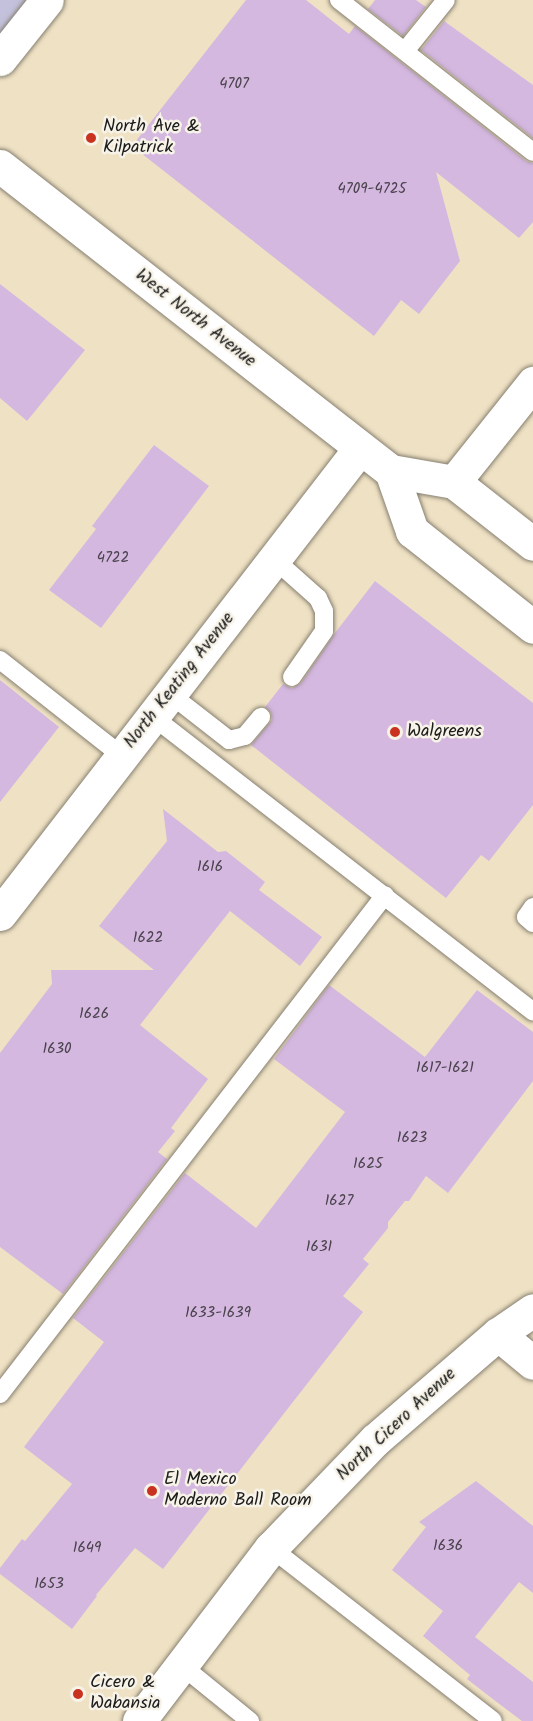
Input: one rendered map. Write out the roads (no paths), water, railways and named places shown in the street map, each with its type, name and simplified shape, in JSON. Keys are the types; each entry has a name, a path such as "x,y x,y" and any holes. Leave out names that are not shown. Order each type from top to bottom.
{"main road":[{"path":"0,59 47,0"},
{"name":"West North Avenue","path":"0,166 391,471 454,482 533,544"},
{"path":"454,482 533,383"},
{"name":"North Keating Avenue","path":"0,914 360,448"},
{"path":"391,471 412,531 533,627"},
{"name":"North Cicero Avenue","path":"139,1721 271,1548 375,1440 498,1334 533,1310"},
{"path":"498,1334 533,1363"}],"lane":[{"path":"339,0 533,152"},
{"path":"405,51 446,0"},
{"path":"274,559 318,598 324,611 324,631 292,677"},
{"path":"0,660 122,756"},
{"path":"161,705 229,740 245,736 261,717"},
{"path":"161,705 385,895 533,1012"},
{"path":"0,1394 385,895"},
{"path":"533,907 526,917 533,923"},
{"path":"271,1548 493,1721"},
{"path":"181,1665 250,1721"}],"place":[{"name":"North Ave & Kilpatrick","path":"91,138"},
{"name":"Walgreens","path":"395,732"},
{"name":"El Mexico Moderno Ball Room","path":"152,1491"},
{"name":"Cicero & Wabansia","path":"78,1694"}]}
